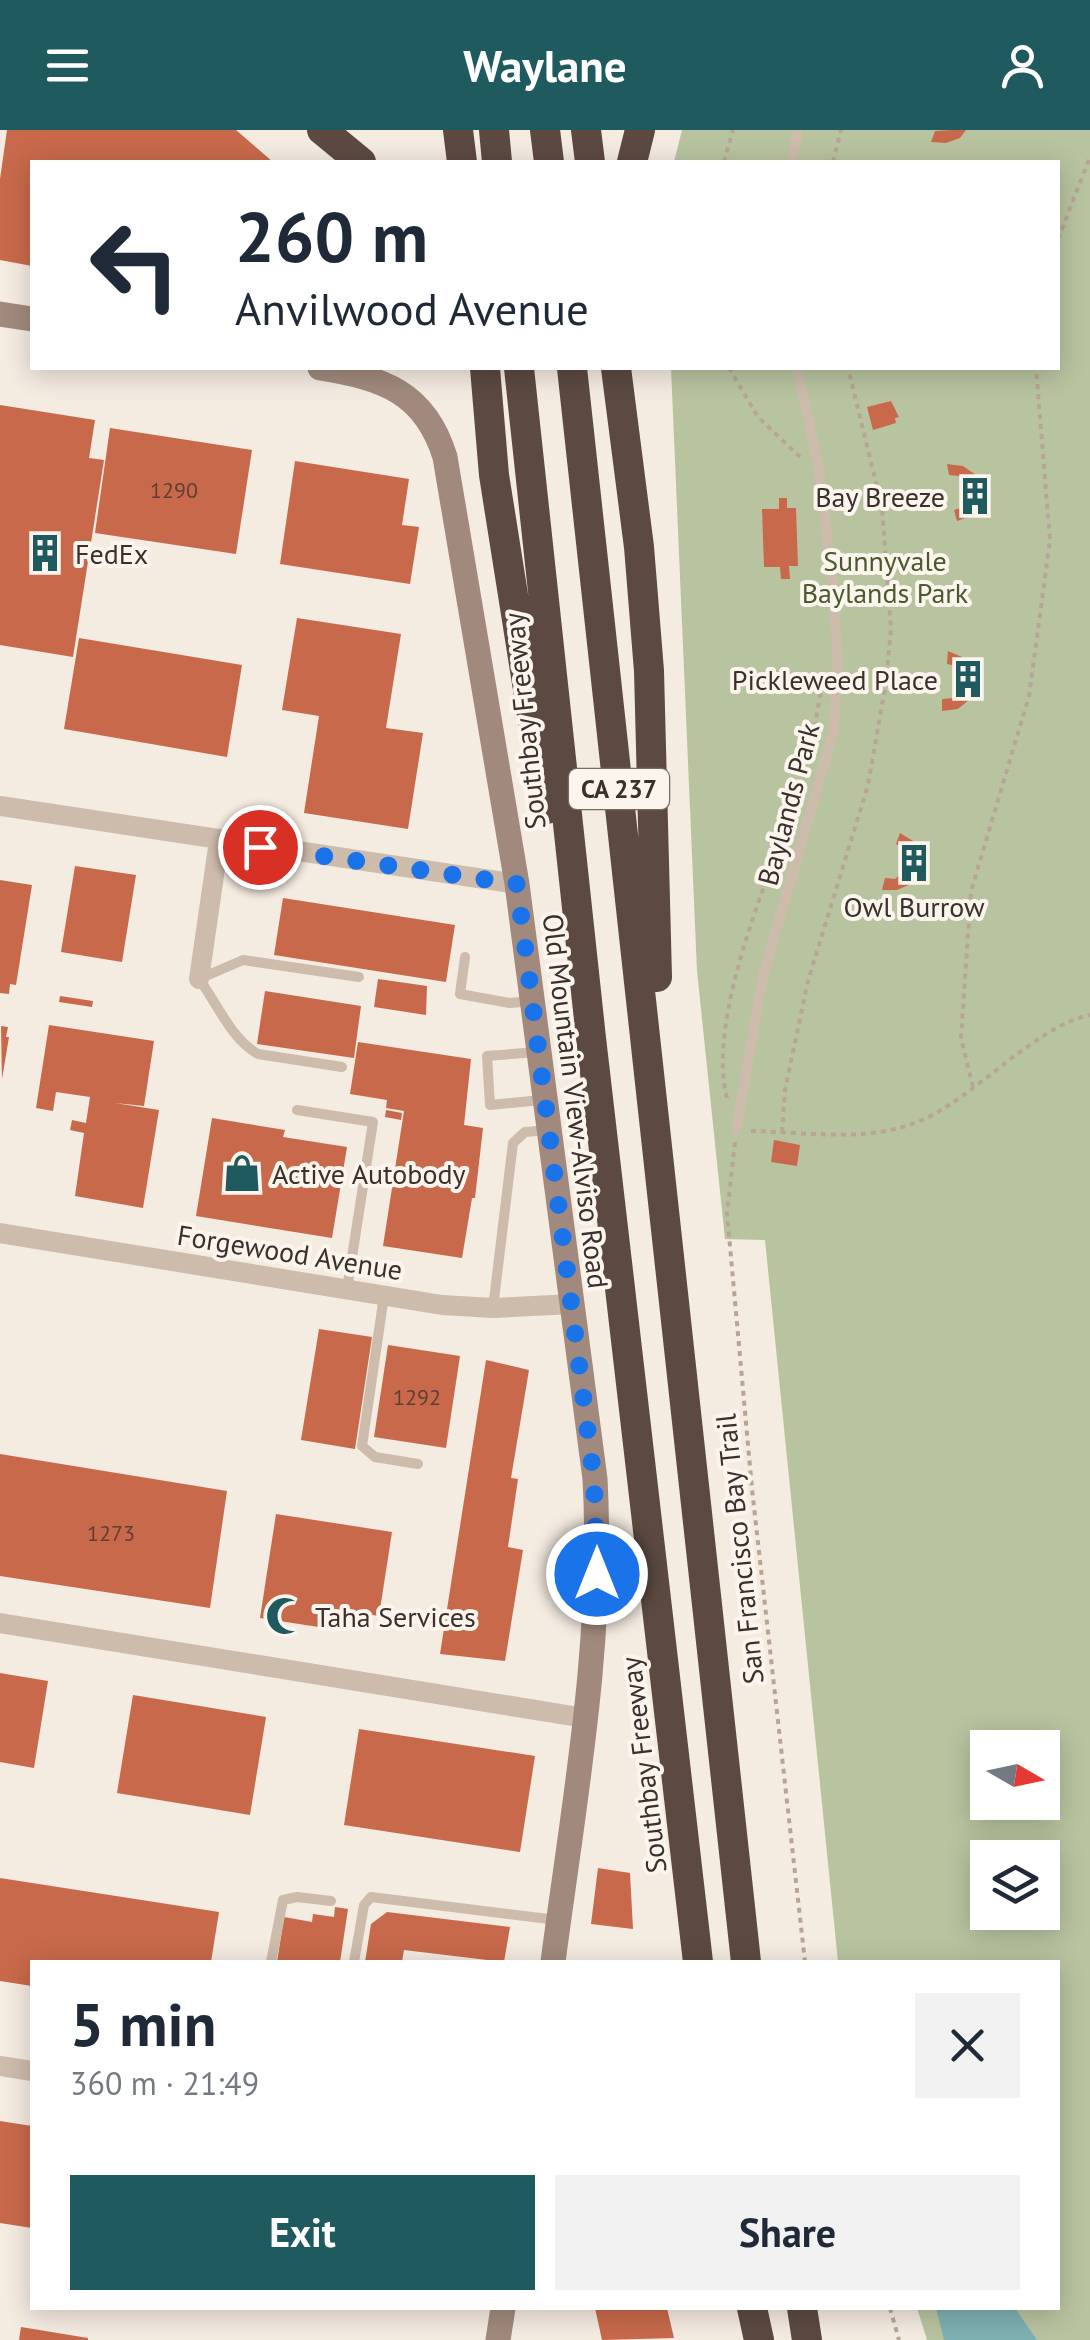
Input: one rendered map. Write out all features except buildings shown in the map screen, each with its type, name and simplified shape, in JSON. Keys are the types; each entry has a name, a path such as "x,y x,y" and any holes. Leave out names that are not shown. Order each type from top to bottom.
{"highway":[{"path":"322,130 359,160"},
{"path":"458,130 462,160"},
{"path":"494,130 497,160"},
{"path":"545,130 549,160"},
{"path":"586,130 590,160"},
{"path":"632,160 640,130"},
{"path":"466,370 494,475"},
{"path":"484,370 494,475 548,816 591,1038"},
{"name":"Southbay Freeway","path":"519,370 591,1038 698,1960"},
{"name":"CA 237","path":"572,370 746,1960"},
{"path":"616,370 639,546"},
{"path":"633,370 639,546 652,740 666,1210"},
{"path":"752,2310 758,2340"},
{"path":"802,2310 808,2340"}],"street":[{"path":"0,314 30,319"},
{"name":"Old Mountain View-Alviso Road","path":"329,370 383,382 402,392 437,430 446,457 517,884 594,1480 598,1546 595,1629 553,1960"},
{"path":"0,806 517,884"},
{"path":"199,979 220,841"},
{"name":"Forgewood Avenue","path":"0,1234 442,1305 493,1308 572,1304"},
{"path":"0,1623 585,1718"},
{"path":"0,2066 30,2071"},
{"path":"498,2340 503,2310"}],"lane":[{"path":"791,160 798,130"},
{"name":"Baylands Park","path":"736,1131 763,976 833,732 838,672 834,595 819,469 797,370"},
{"path":"466,957 460,994 510,1003 532,1001"},
{"path":"342,1068 250,1050 199,979 243,960 359,976"},
{"path":"539,1052 488,1056 490,1105 545,1100"},
{"path":"297,1110 373,1122 347,1290"},
{"path":"493,1308 514,1143 526,1132 549,1130"},
{"path":"384,1295 362,1446 375,1457 418,1464"},
{"path":"354,1960 364,1905 371,1897 558,1920"},
{"path":"272,1960 283,1900 331,1902"}],"path":[{"path":"724,160 732,130"},
{"path":"834,160 841,130"},
{"path":"1060,234 1090,157"},
{"path":"730,370 758,417 805,462"},
{"path":"782,1132 785,1090 808,981 862,808 886,682 890,629 882,507 848,370"},
{"path":"973,1086 960,1038 972,891 1029,696 1050,540 1036,370"},
{"name":"San Francisco Bay Trail","path":"805,1960 752,1489 728,1213 736,1131 724,1085 730,1005 745,941 808,764 822,680"},
{"path":"736,1131 884,1132 922,1120 1061,1026 1088,1014"},
{"path":"891,2310 899,2340"}],"green space":[{"name":"Sunnyvale Baylands Park","path":"682,130 1090,130 1090,2340 927,2340 918,2310 1060,2310 1060,1960 838,1960 765,1240 725,1239 697,971 671,370 1060,370 1060,160 674,160"}],"water":[{"path":"936,2310 1016,2310 1037,2340 944,2340"}],"place":[{"name":"Bay Breeze","path":"975,496"},
{"name":"FedEx","path":"45,553"},
{"name":"Pickleweed Place","path":"968,679"},
{"name":"Owl Burrow","path":"914,863"},
{"name":"Active Autobody","path":"242,1173"},
{"name":"Taha Services","path":"285,1616"}],"route":[{"path":"260,847 517,884 594,1480 597,1574"}]}
